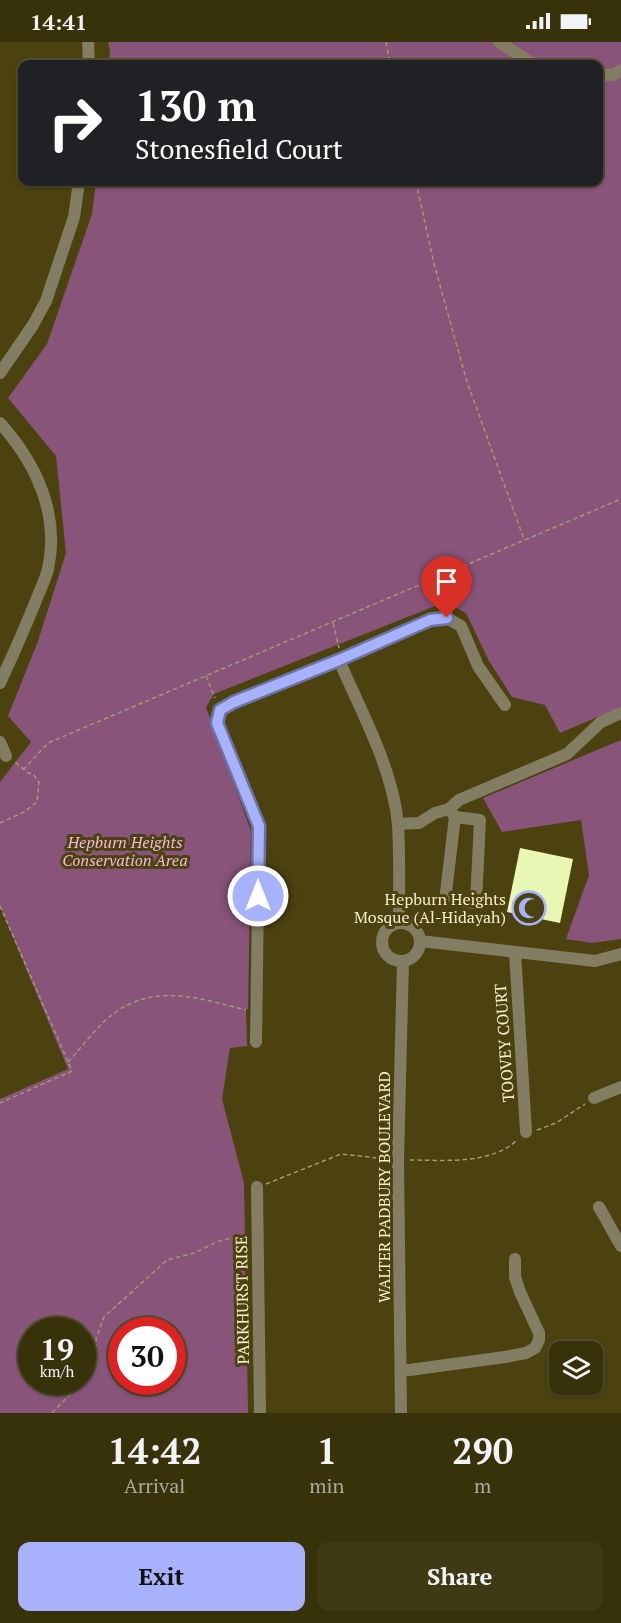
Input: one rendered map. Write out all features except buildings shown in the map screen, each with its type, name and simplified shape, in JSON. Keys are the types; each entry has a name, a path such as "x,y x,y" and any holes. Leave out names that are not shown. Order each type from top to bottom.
{"street":[{"path":"88,42 89,60"},
{"path":"499,42 527,60"},
{"path":"603,75 613,75 621,70"},
{"path":"0,373 33,325 46,301 74,217 78,186"},
{"path":"0,423 23,451 35,471 44,494 51,551 47,572 0,683"},
{"path":"256,1042 259,826 217,723 220,710 234,702 430,620 447,618 461,626 478,666 506,705"},
{"path":"339,660 376,746 391,790 398,824 399,923"},
{"path":"398,824 419,823 435,813 452,813 480,820 476,903 445,900 452,813 459,800 567,754 601,722 621,713"},
{"path":"0,742 6,756"},
{"path":"399,923 412,926 417,931 420,941 416,953 403,961 390,957 383,947 384,933 388,928 399,923"},
{"path":"420,941 595,961 621,954"},
{"name":"TOOVEY COURT","path":"515,952 526,1132"},
{"name":"WALTER PADBURY BOULEVARD","path":"401,1413 398,1160 403,961"},
{"path":"594,1098 621,1087"},
{"name":"PARKHURST RISE","path":"257,1187 260,1413"},
{"path":"599,1207 621,1246"},
{"path":"402,1371 506,1357 526,1353 535,1348 539,1340 539,1333 517,1284 515,1259"}],"path":[{"path":"386,42 389,60"},
{"path":"417,186 434,264 467,382 524,540"},
{"path":"23,770 48,743 621,499"},
{"path":"333,622 340,651 339,660"},
{"path":"206,676 220,710"},
{"path":"0,823 24,812 37,802 39,782 33,774 23,770 6,756"},
{"path":"0,906 72,1071 0,1103"},
{"path":"68,1062 115,1012 134,1001 161,994 191,996 258,1013"},
{"path":"257,1187 341,1154 398,1160 469,1159 508,1150 526,1132 556,1123 594,1098"},
{"path":"96,1364 96,1339 104,1317 167,1260 194,1253 219,1241 257,1235"},
{"path":"52,1413 69,1395"}],"green space":[{"name":"Hepburn Heights Conservation Area","path":"108,42 621,42 621,707 560,733 545,705 512,697 489,661 466,613 445,602 214,694 206,707 251,831 247,1046 230,1048 222,1099 244,1183 248,1413 0,1413 0,1099 68,1069 0,906 0,782 31,742 8,716 38,641 66,553 56,456 8,398 47,344 92,214 96,186 603,186 603,60 109,60"},
{"path":"621,740 621,939 592,943 566,939 589,875 581,820 502,832 483,798"}],"place":[{"name":"Hepburn Heights Mosque (Al-Hidayah)","path":"529,908"}],"route":[{"path":"258,896 259,826 217,723 220,710 234,702 430,620 447,618"}]}
